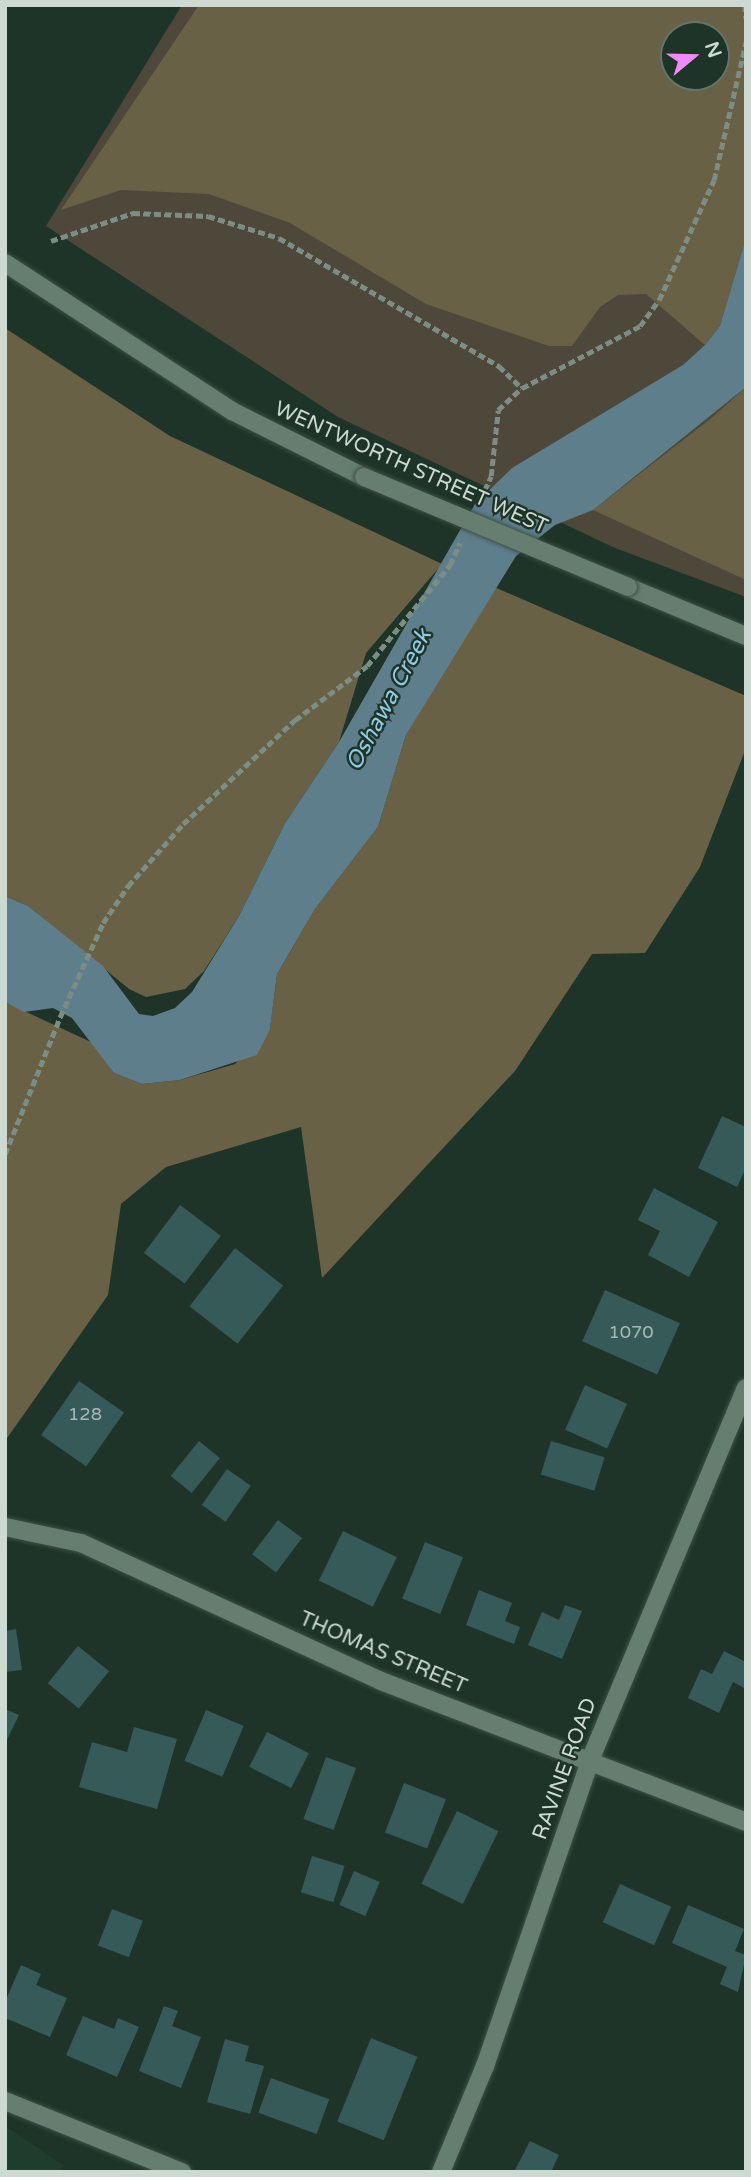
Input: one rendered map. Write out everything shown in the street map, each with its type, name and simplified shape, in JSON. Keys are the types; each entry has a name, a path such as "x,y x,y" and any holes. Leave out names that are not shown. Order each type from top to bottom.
{"street":[{"name":"WENTWORTH STREET WEST","path":"5,263 232,411 364,477 746,636"},
{"name":"RAVINE ROAD","path":"441,2172 485,2066 591,1758 746,1388"},
{"name":"THOMAS STREET","path":"5,1527 81,1543 381,1681 591,1758 746,1822"},
{"path":"5,2101 182,2172"}],"path":[{"path":"745,5 746,18"},
{"path":"491,476 498,410 522,388 615,343 640,326 659,300 714,180 746,41"},
{"path":"51,241 133,213 208,216 279,238 499,366 522,388"},
{"path":"5,1154 60,1017 103,923 128,886 183,824 295,720 366,666 450,565"}],"shaded area":[{"path":"182,5 746,5 746,597 615,548 338,417 46,226"},
{"path":"199,5 746,5 746,238 720,326 705,345 646,294 618,295 600,307 572,346 549,346 426,304 290,223 209,194 121,190 61,210"},
{"path":"5,328 170,436 442,564 366,653 339,742 285,823 239,916 204,971 185,989 146,997 129,989 28,906 5,896"},
{"path":"746,387 746,580 593,510 714,416"},
{"path":"494,587 746,696 746,748 700,867 645,953 592,954 515,1071 322,1278 301,1127 166,1167 121,1204 108,1295 5,1441 5,1002 93,1043 114,1073 142,1084 180,1080 235,1064 270,1028 277,974 315,909 378,827 406,735"},
{"path":"5,2126 64,2166 58,2172 5,2172"}],"water":[{"name":"Oshawa Creek","path":"746,238 746,387 593,510 555,525 516,556 406,735 378,827 315,909 277,974 270,1029 257,1055 180,1080 142,1084 114,1073 72,1018 53,1008 24,1012 5,1002 5,896 28,906 103,966 139,1014 153,1016 175,1008 192,992 239,916 285,823 339,742 475,504 512,468 683,365 705,345 720,326"}],"building":[{"path":"722,1116 746,1127 746,1168 737,1187 698,1168"},
{"path":"654,1188 718,1222 689,1277 648,1255 660,1231 638,1220"},
{"path":"180,1205 221,1236 185,1284 144,1253"},
{"path":"235,1248 283,1286 238,1344 189,1306"},
{"path":"605,1290 680,1323 657,1375 582,1341"},
{"path":"79,1381 124,1413 86,1467 41,1435"},
{"path":"585,1385 627,1404 607,1448 565,1430"},
{"path":"199,1441 220,1458 192,1493 171,1476"},
{"path":"551,1441 605,1457 594,1491 541,1474"},
{"path":"227,1469 251,1486 226,1522 202,1505"},
{"path":"278,1520 302,1538 276,1572 252,1554"},
{"path":"343,1531 397,1557 373,1607 319,1580"},
{"path":"425,1542 463,1557 440,1614 402,1599"},
{"path":"479,1590 512,1603 505,1621 520,1627 514,1644 466,1625"},
{"path":"565,1605 582,1611 562,1659 528,1645 542,1612 559,1620"},
{"path":"16,1629 22,1670 5,1672 5,1631"},
{"path":"78,1646 109,1671 79,1708 48,1683"},
{"path":"724,1651 746,1662 746,1689 733,1682 719,1713 688,1698 701,1669 712,1674"},
{"path":"5,1709 19,1715 5,1744"},
{"path":"206,1710 244,1726 222,1777 185,1761"},
{"path":"134,1727 177,1739 157,1809 79,1787 92,1742 127,1752"},
{"path":"267,1732 309,1753 291,1788 249,1767"},
{"path":"326,1757 356,1768 333,1830 303,1819"},
{"path":"404,1783 446,1799 427,1849 385,1832"},
{"path":"457,1811 498,1831 463,1904 421,1884"},
{"path":"312,1856 345,1866 333,1902 301,1892"},
{"path":"354,1871 380,1882 365,1916 340,1905"},
{"path":"620,1884 671,1907 654,1945 603,1922"},
{"path":"688,1905 744,1929 735,1951 746,1955 738,1992 720,1984 727,1967 672,1943"},
{"path":"112,1909 143,1921 129,1957 98,1945"},
{"path":"21,1965 41,1974 36,1985 67,1998 50,2037 5,2018 5,2002"},
{"path":"164,2006 178,2011 172,2026 201,2037 181,2088 139,2071"},
{"path":"83,2016 114,2029 118,2018 139,2027 117,2077 66,2055"},
{"path":"371,2038 417,2057 384,2140 337,2121"},
{"path":"225,2039 249,2046 245,2061 264,2066 250,2114 207,2102"},
{"path":"271,2078 329,2099 317,2134 258,2113"},
{"path":"530,2141 559,2155 551,2172 514,2172"}]}
